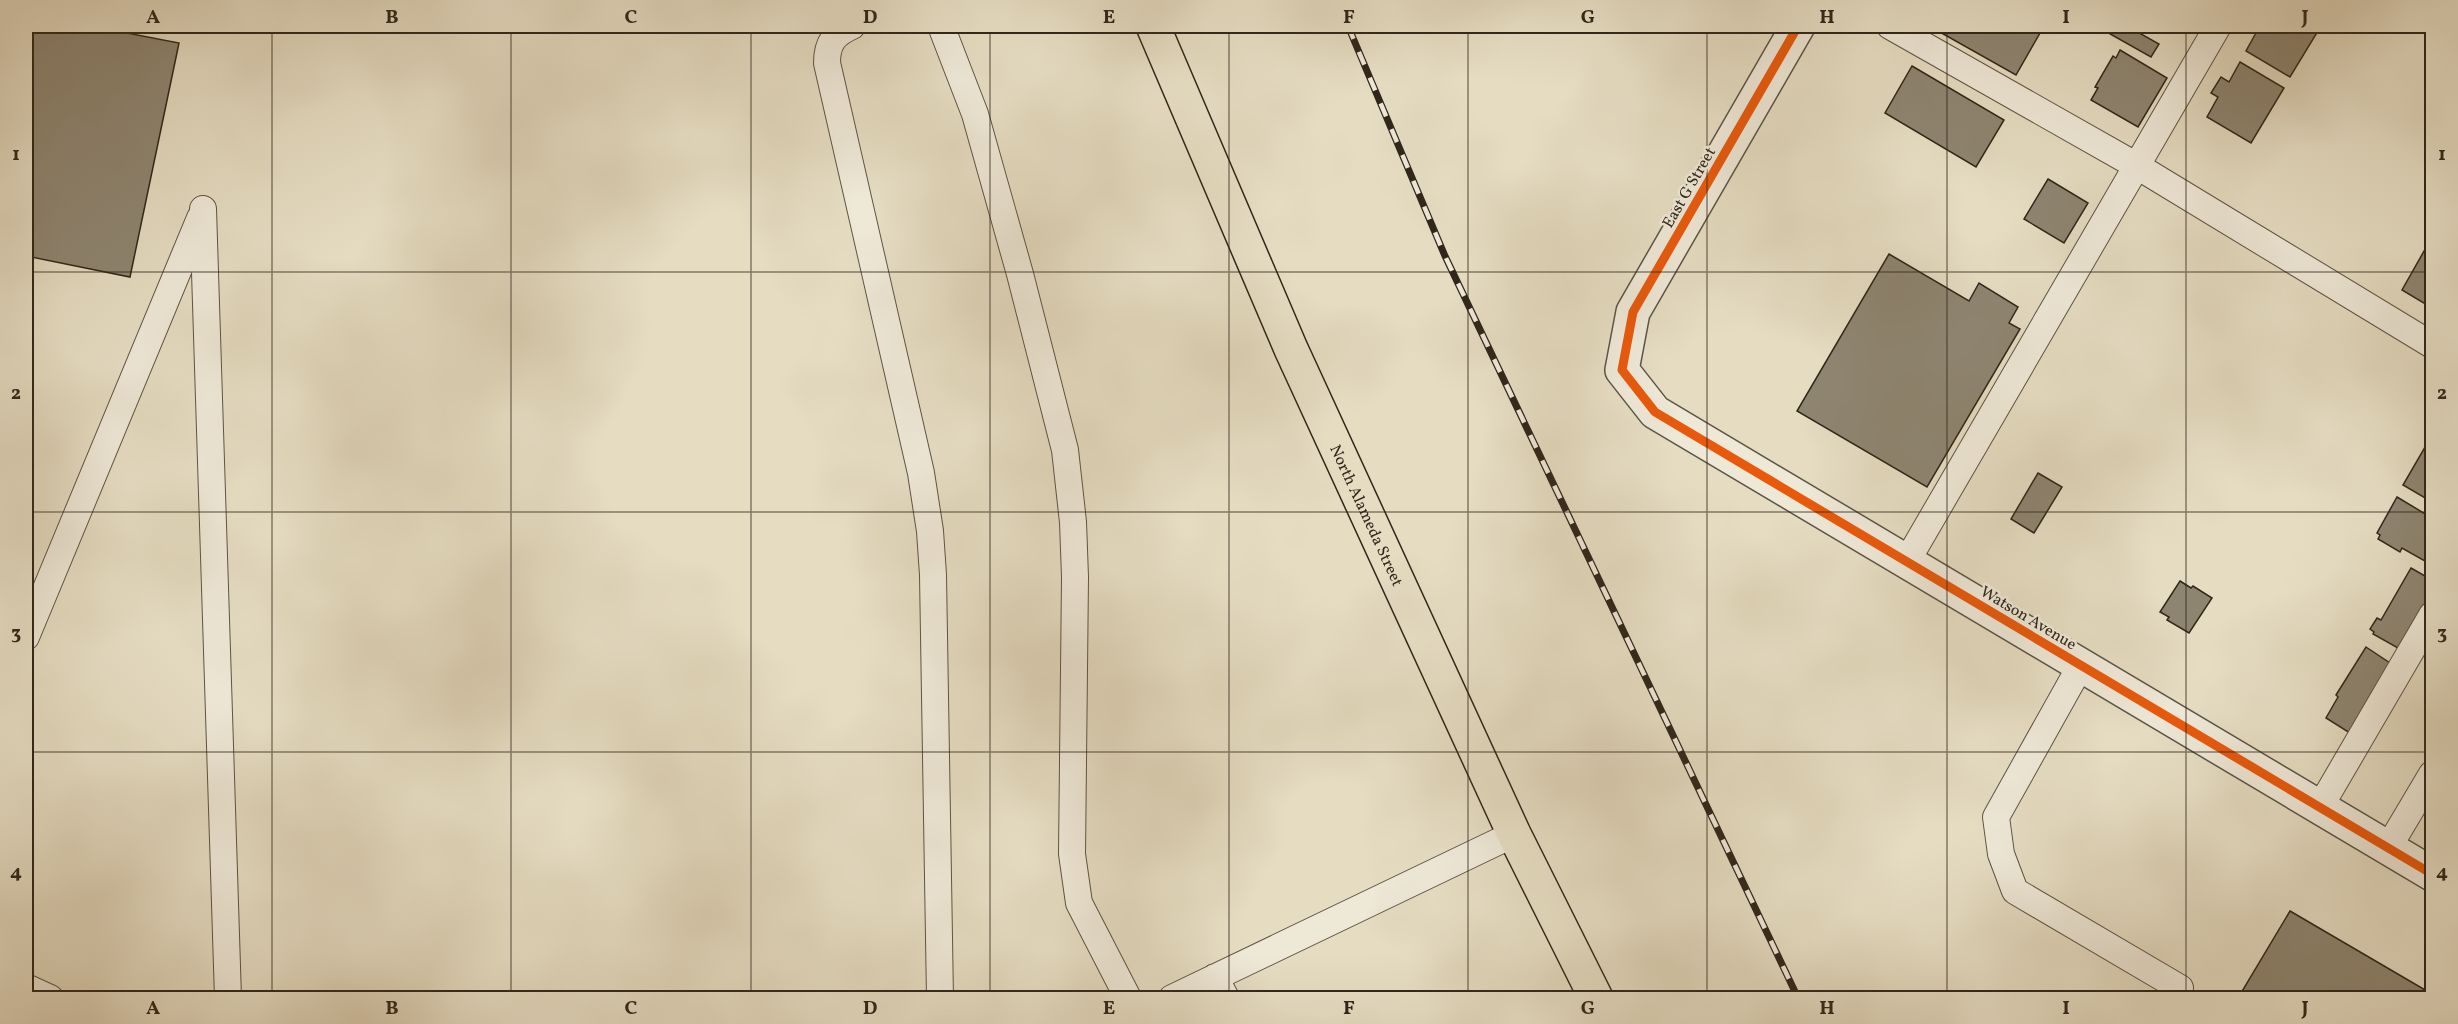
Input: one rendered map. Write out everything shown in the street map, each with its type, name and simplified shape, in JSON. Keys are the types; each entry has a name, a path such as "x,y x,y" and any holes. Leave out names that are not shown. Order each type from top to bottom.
{"main road":[{"name":"North Alameda Street","path":"1153,26 1291,349 1514,834 1596,999"}],"street":[{"name":"East G Street","path":"1622,370 1633,312 1798,26"},
{"name":"Watson Avenue","path":"1622,370 1655,412 2433,874"}],"lane":[{"path":"852,26 838,33 827,48 827,63 921,472 930,531 933,575 939,999"},
{"path":"941,26 975,114 1020,274 1065,450 1073,522 1075,577 1072,854 1078,903 1128,999"},
{"path":"1890,26 2137,166 2433,345"},
{"path":"1907,561 2218,26"},
{"path":"26,638 203,209 228,999"},
{"path":"2320,807 2433,615"},
{"path":"2081,665 1996,817 2001,854 2015,891 2180,988 2174,999"},
{"path":"2388,848 2433,774"},
{"path":"1172,999 1220,988 1514,834"},
{"path":"26,987 50,999"}],"building":[{"path":"26,26 91,26 179,43 130,277 26,256"},
{"path":"1929,26 2028,26 2040,33 2016,75"},
{"path":"2096,26 2146,26 2141,34 2159,44 2151,57"},
{"path":"2252,26 2321,26 2290,77 2246,51 2257,31"},
{"path":"2120,50 2167,78 2138,127 2091,100 2098,88 2095,87 2113,56 2116,58"},
{"path":"2240,62 2284,88 2251,143 2207,117 2218,97 2211,93 2221,77 2229,82"},
{"path":"1912,66 2004,120 1976,167 1885,113"},
{"path":"2432,91 2432,103 2427,100"},
{"path":"2048,179 2088,203 2064,243 2024,219"},
{"path":"2432,237 2432,308 2402,290"},
{"path":"1889,254 1969,301 1979,283 2018,307 2009,323 2020,329 1927,487 1797,411"},
{"path":"2432,435 2432,502 2403,485"},
{"path":"2038,473 2062,487 2034,533 2011,519"},
{"path":"2397,497 2432,518 2432,565 2402,548 2400,552 2378,539 2380,535 2377,533"},
{"path":"2411,568 2432,580 2432,605 2405,652 2373,634 2374,632 2370,629 2377,618 2381,620"},
{"path":"2180,581 2212,598 2189,633 2167,620 2169,617 2160,612"},
{"path":"2366,647 2390,663 2353,735 2326,718 2338,697 2336,695"},
{"path":"2290,911 2432,994 2432,998 2238,998"}],"railway":[{"path":"1348,26 1445,256 1798,998"}],"cycle path":[{"path":"1798,26 1633,312 1622,370 1655,412 2432,874"}]}
